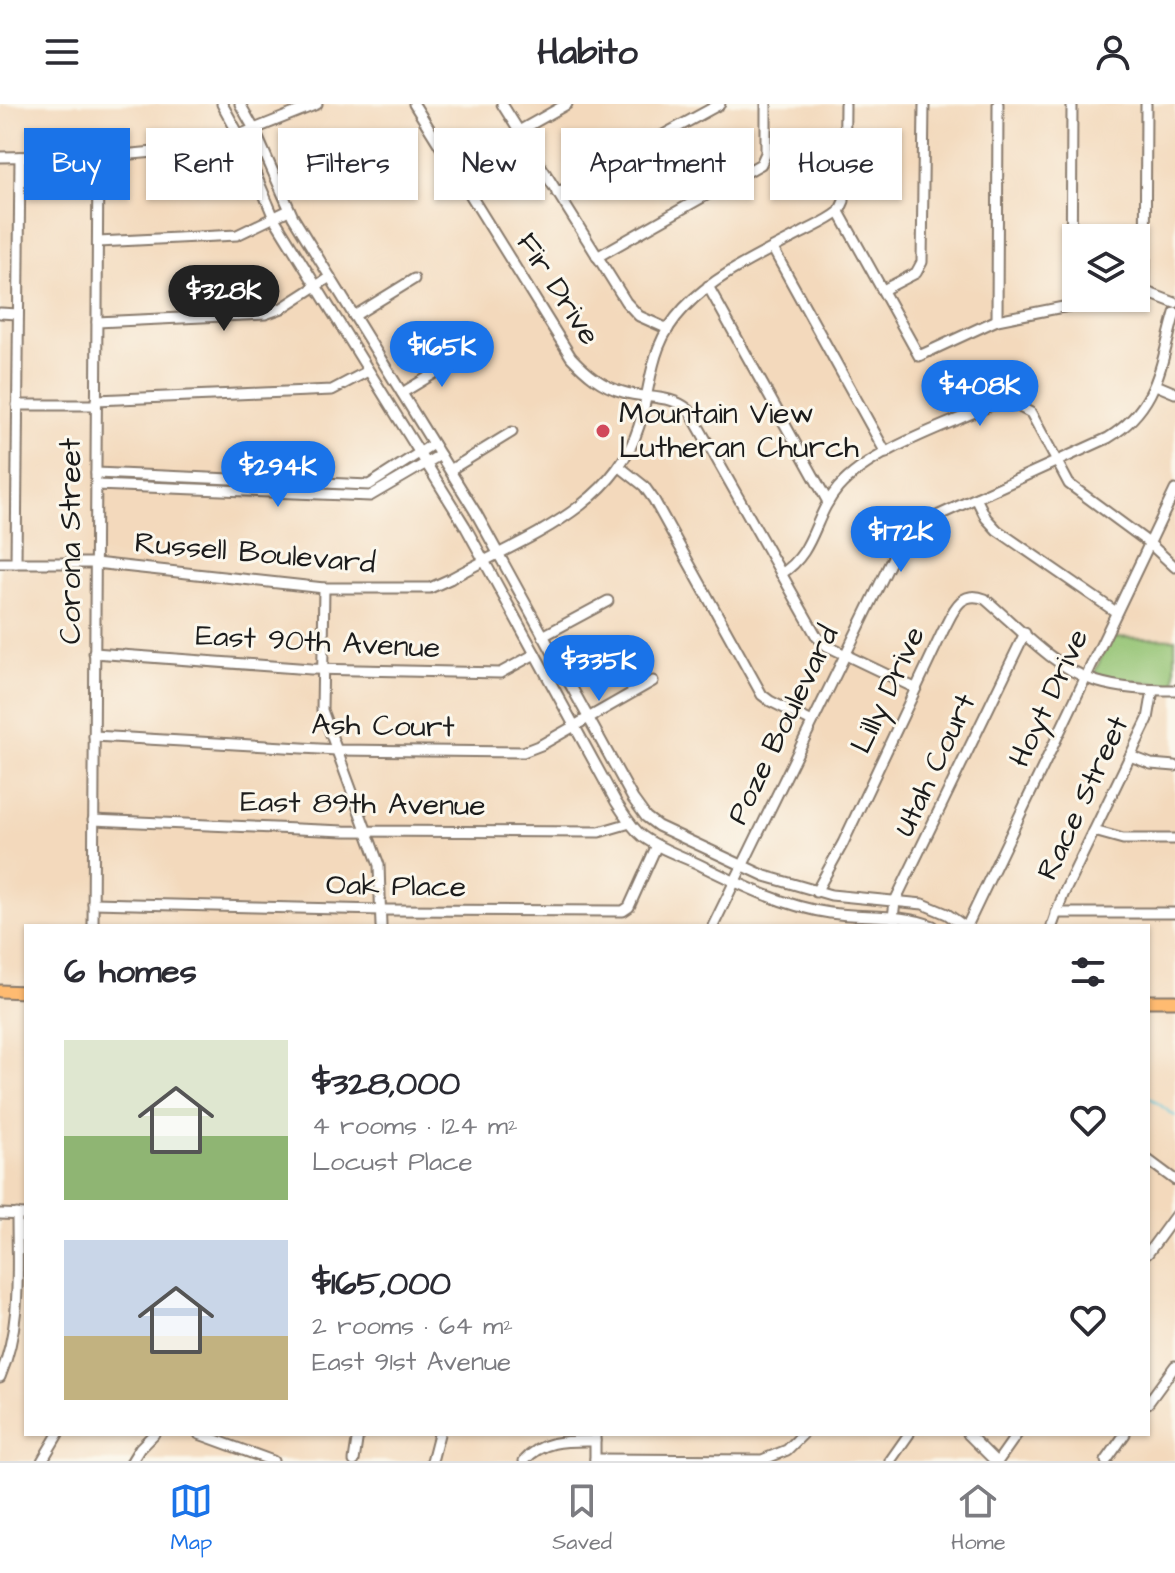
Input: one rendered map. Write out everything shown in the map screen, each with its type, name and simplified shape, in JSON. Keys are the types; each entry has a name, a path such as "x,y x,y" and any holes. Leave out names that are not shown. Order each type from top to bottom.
{"main road":[{"path":"0,991 24,992"},
{"path":"1150,1001 1175,1001"}],"street":[{"path":"222,104 235,128"},
{"path":"240,104 253,128"},
{"path":"257,128 317,104"},
{"name":"Fir Drive","path":"414,104 571,357 604,385 645,397 675,401 694,416 817,637 827,646 915,688"},
{"path":"502,104 517,128"},
{"path":"524,128 567,104"},
{"path":"557,193 720,104"},
{"path":"597,257 761,164 766,153 766,104"},
{"path":"845,104 844,201 839,212 919,356 997,320 1062,307"},
{"path":"883,290 916,273 922,262 924,104"},
{"path":"997,320 998,104"},
{"path":"1071,224 1072,104"},
{"path":"1143,224 1146,104"},
{"path":"262,148 289,210 450,470 646,817 666,830 779,882 849,898 923,904 962,924"},
{"path":"0,157 24,157"},
{"path":"16,563 20,157"},
{"path":"545,173 632,310 651,324 668,329"},
{"path":"262,190 274,218 483,560 630,823 657,845 734,881 809,910 915,920 927,924"},
{"name":"Corona Street","path":"93,924 98,200"},
{"path":"98,242 238,235 289,210"},
{"name":"Russell Boulevard","path":"0,563 95,563 324,588 430,588 579,507 604,486 620,467 639,426 652,363 668,329 683,309 708,286 839,212"},
{"path":"773,249 886,453"},
{"path":"97,322 261,315 282,308 330,277"},
{"path":"354,316 414,279"},
{"path":"708,286 828,502"},
{"path":"1150,296 1175,303"},
{"path":"0,313 18,314"},
{"name":"Poze Boulevard","path":"714,924 896,551 928,521 1108,438 1123,427 1146,402 1156,385 1175,313"},
{"path":"402,393 463,356"},
{"path":"17,405 332,390 368,371"},
{"path":"1156,385 1175,393"},
{"path":"781,574 806,551 828,502 850,476 886,453 991,405 1005,402 1019,405 1031,413 1065,480 1149,543 1175,567"},
{"path":"450,470 512,432"},
{"path":"96,473 369,485 433,444"},
{"path":"96,485 370,496 440,455"},
{"path":"620,467 644,486 654,500 762,695 812,722"},
{"name":"Hoyt Drive","path":"966,924 1175,490"},
{"path":"976,498 986,518 997,530 1116,612"},
{"path":"324,588 322,710 368,831 381,875 381,924"},
{"name":"Lilly Drive","path":"816,892 843,843 957,604 964,598 974,596 985,599 1058,660 1085,677 1122,688 1175,690"},
{"path":"543,636 608,601"},
{"name":"Utah Court","path":"893,918 895,901 1025,633"},
{"name":"East 90th Avenue","path":"94,653 322,670 500,673 535,654"},
{"name":"Ash Court","path":"94,736 337,750 523,752 653,681"},
{"name":"Race Street","path":"1053,924 1148,719 1153,690"},
{"path":"1130,756 1151,764 1175,766"},
{"name":"East 89th Avenue","path":"93,820 368,831 599,832 630,823"},
{"path":"1094,831 1123,839 1175,839"},
{"name":"Oak Place","path":"93,903 381,910 625,911 657,845"},
{"path":"1056,913 1175,913"},
{"path":"1150,1161 1175,1180"},
{"path":"0,1214 22,1214 17,1311 12,1341 0,1377"},
{"path":"1150,1250 1175,1216"},
{"path":"1150,1400 1175,1366"},
{"path":"42,1461 57,1436"},
{"path":"132,1461 151,1436"},
{"path":"204,1436 273,1461"},
{"path":"354,1461 358,1436"},
{"path":"432,1461 438,1436"},
{"path":"524,1461 534,1451 552,1443 595,1438 595,1460 762,1460 787,1450 801,1436"},
{"path":"890,1461 908,1436"},
{"path":"970,1436 996,1461 1015,1436"},
{"path":"1106,1461 1124,1436"}],"green space":[{"path":"1111,637 1175,639 1175,684 1120,681 1094,673"}],"waterway":[{"path":"1150,1097 1175,1116"}],"place":[{"name":"Mountain View Lutheran Church","path":"603,431"}]}
